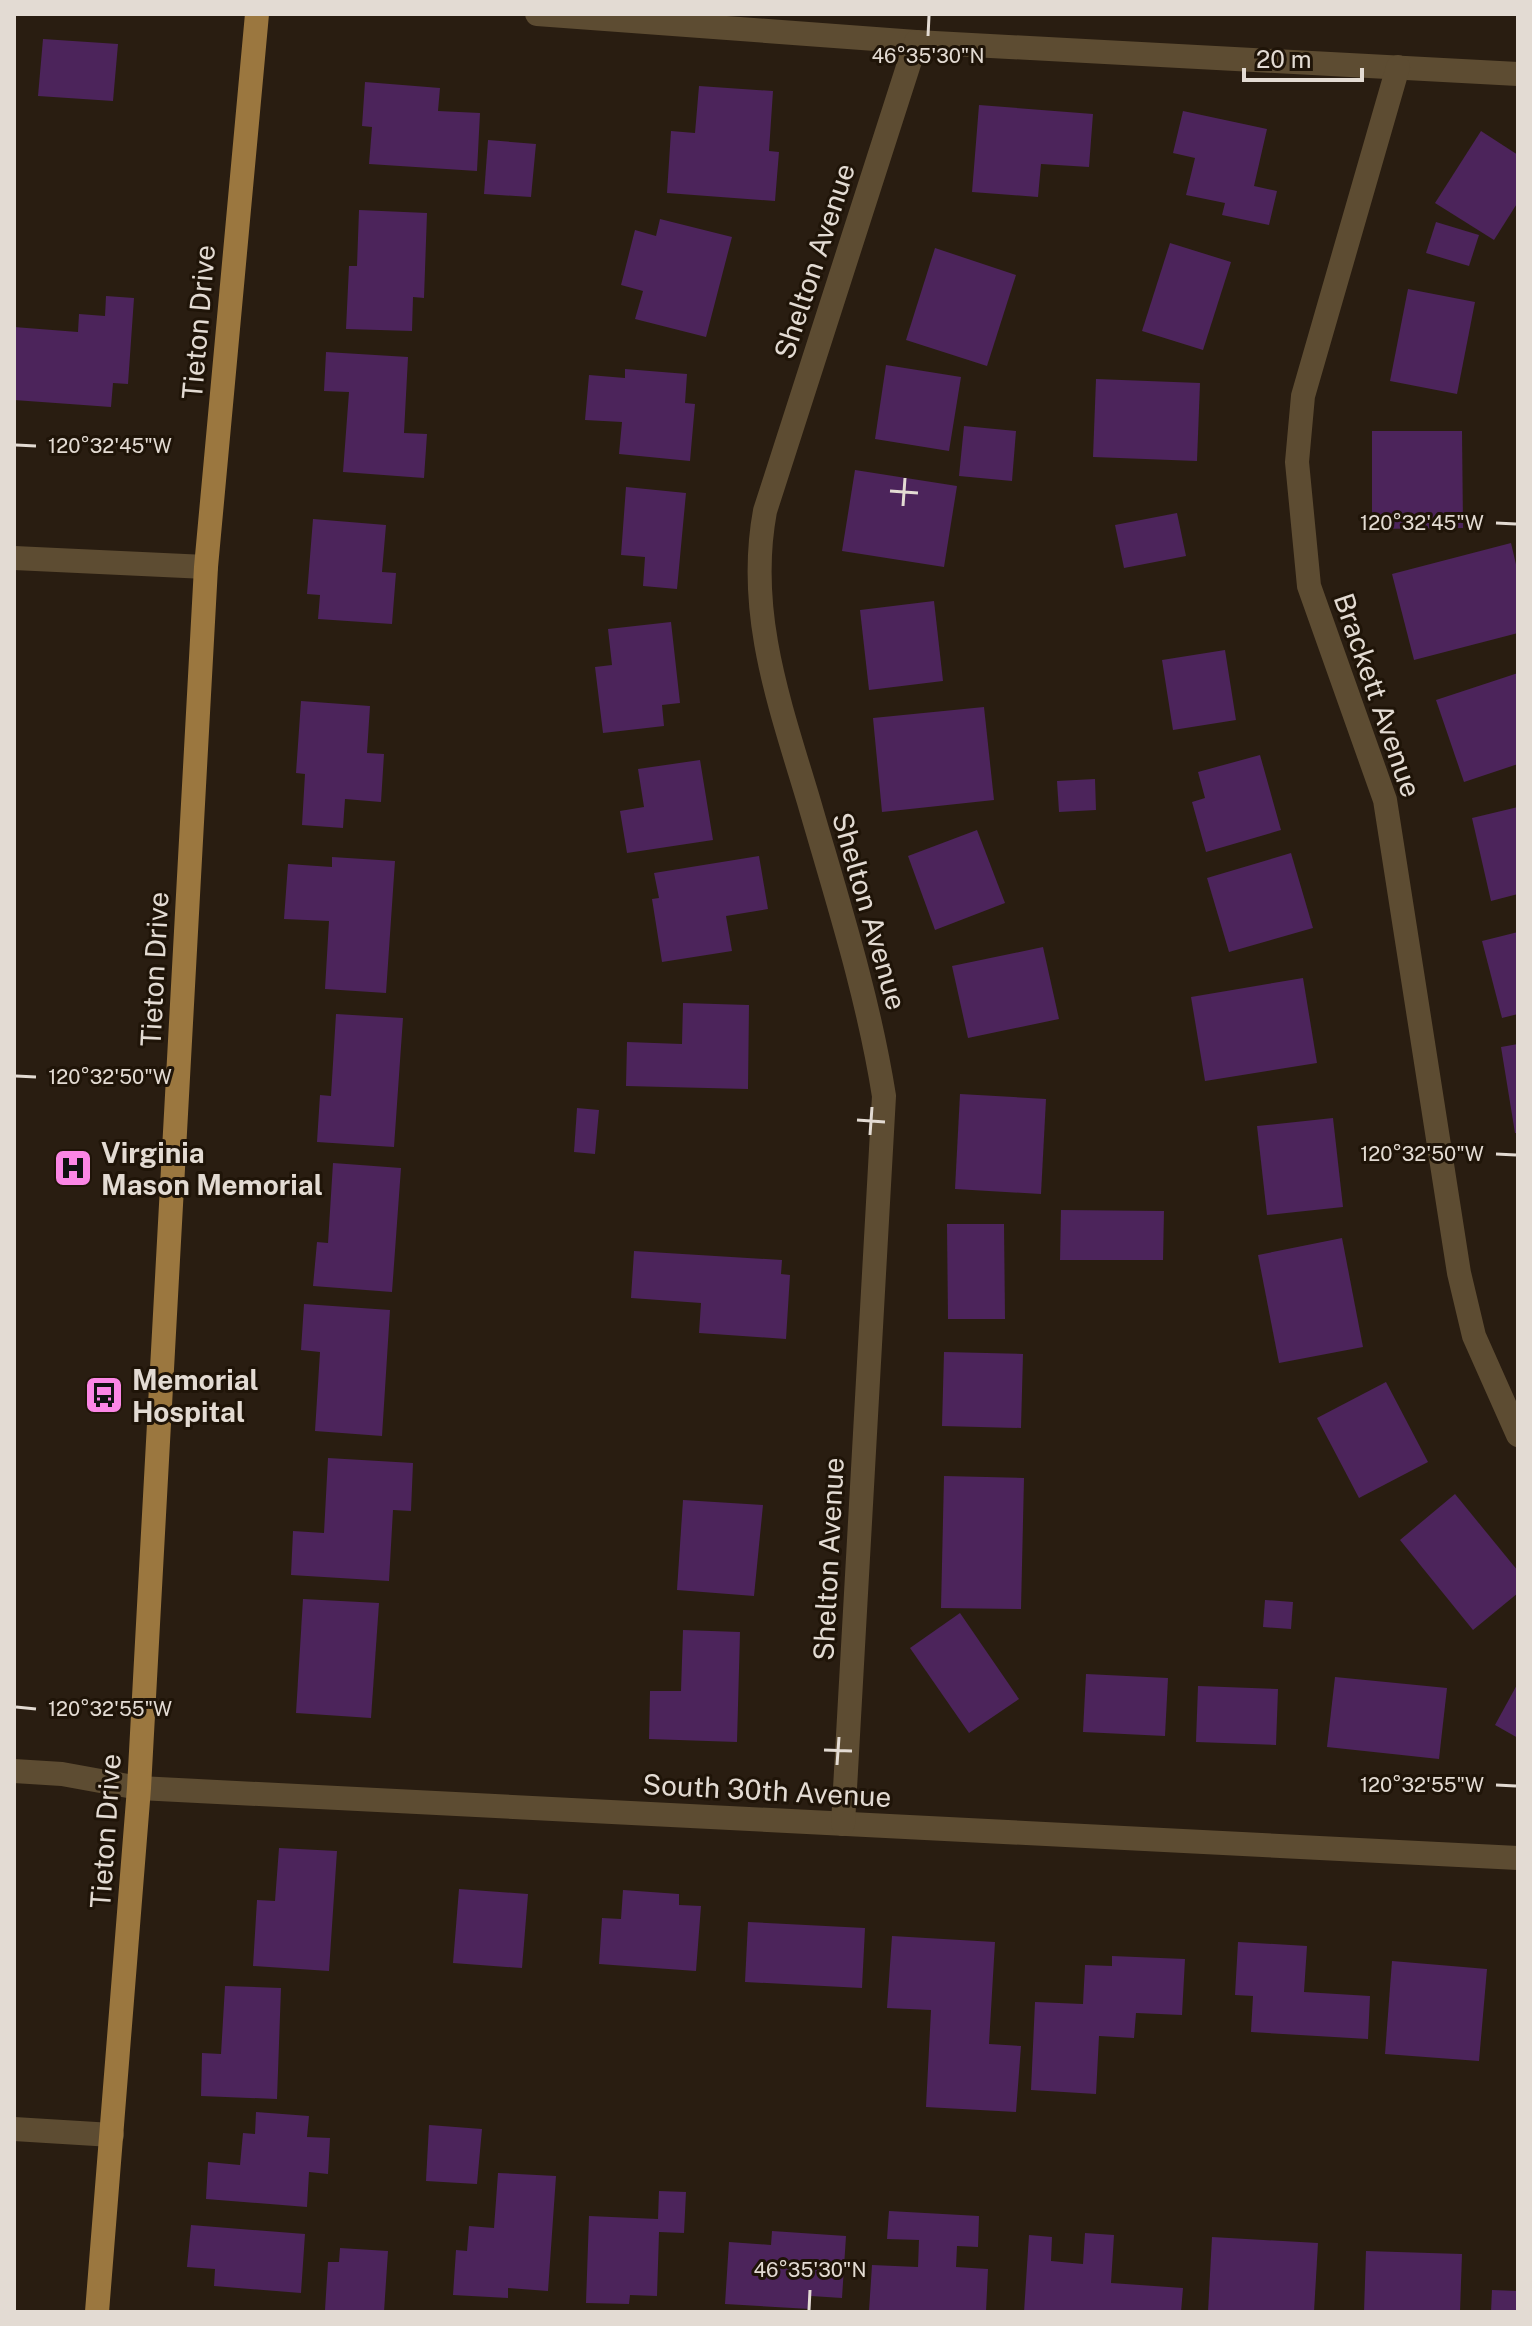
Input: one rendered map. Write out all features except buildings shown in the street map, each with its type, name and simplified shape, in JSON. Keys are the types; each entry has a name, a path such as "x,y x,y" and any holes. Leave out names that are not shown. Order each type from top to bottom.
{"main road":[{"name":"Tieton Drive","path":"97,2312 139,1788 206,567 257,14"}],"street":[{"path":"537,14 916,42 1518,74"},
{"name":"Shelton Avenue","path":"843,1824 884,1096 861,982 771,672 759,606 757,552 765,511 916,42"},
{"name":"Brackett Avenue","path":"1398,67 1303,396 1297,462 1309,586 1385,800 1462,1286 1474,1336 1518,1435"},
{"path":"14,558 206,567"},
{"name":"South 30th Avenue","path":"14,1771 62,1774 139,1788 1518,1858"},
{"path":"14,2129 112,2135"}],"place":[{"name":"Virginia Mason Memorial","path":"73,1168"},
{"name":"Memorial Hospital","path":"104,1395"}]}
